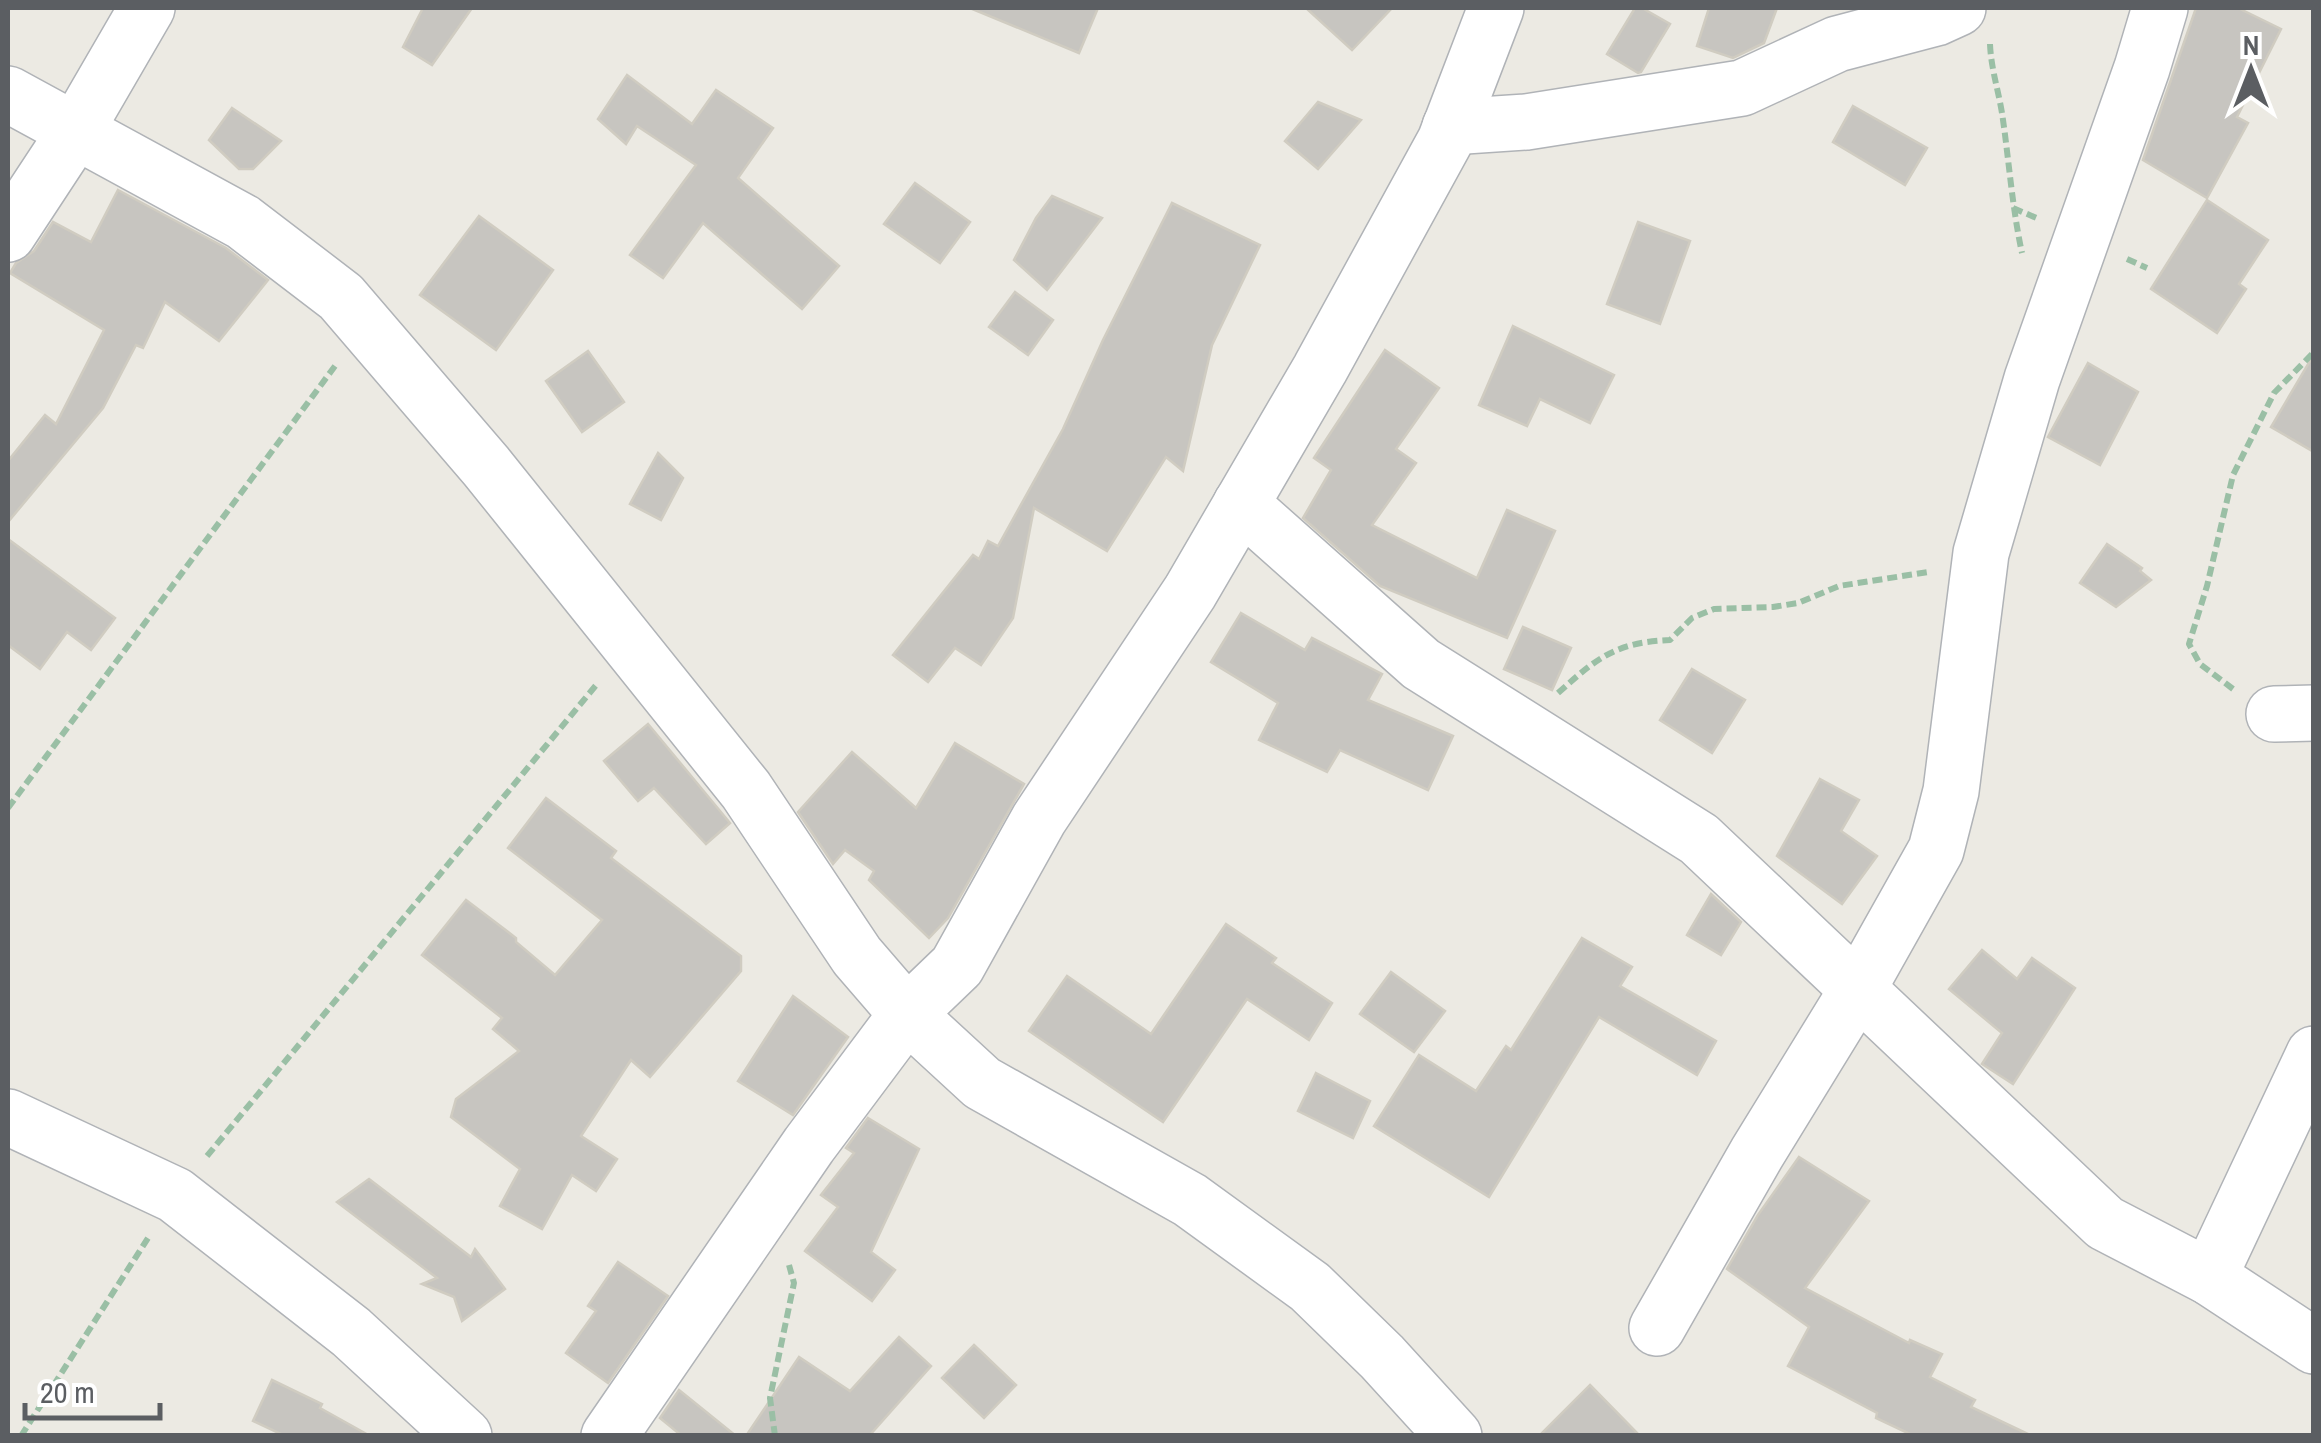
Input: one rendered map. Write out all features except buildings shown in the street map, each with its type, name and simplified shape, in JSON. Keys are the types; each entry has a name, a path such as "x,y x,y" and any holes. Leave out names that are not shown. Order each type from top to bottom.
{"street":[{"path":"8,234 75,132 147,8"},
{"path":"610,1436 770,1201 907,1014 956,966 1039,819 1190,592 1320,369 1450,127 1496,8"},
{"path":"1657,1328 1859,988 1936,850 1950,791 1981,553 2032,379 2160,8"},
{"path":"1450,127 1526,122 1742,88 1837,44 1936,18 1974,22"},
{"path":"8,94 244,222 341,297 486,466 746,790 857,956 907,1014 982,1083 1190,1200 1310,1288 1382,1357 1454,1436"},
{"path":"1241,504 1421,664 1700,839 2106,1223 2209,1277 2314,1346"},
{"path":"2209,1277 2314,1054"},
{"path":"8,1117 176,1195 351,1332 464,1436"}],"path":[{"path":"1974,22 2002,111 2012,208 2023,261"},
{"path":"8,808 365,325"},
{"path":"2294,714 2200,664 2189,644 2233,475 2274,393 2314,352"},
{"path":"1503,716 1556,695 1590,664 1635,642 1670,640 1692,618 1714,609 1798,603 1840,586 1927,572 1981,553"},
{"path":"20,1436 176,1195 630,644"},
{"path":"770,1201 794,1283 770,1398 774,1436"}]}
